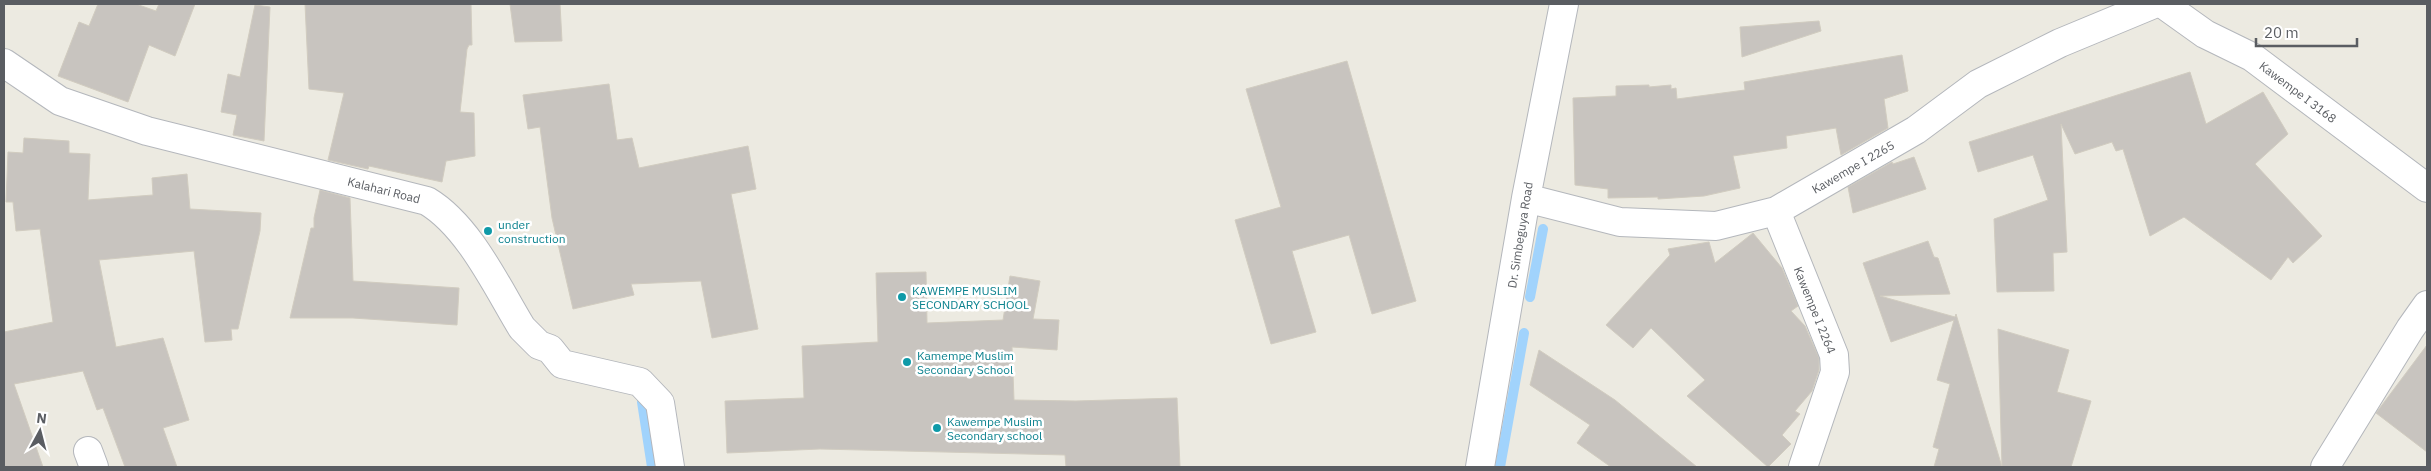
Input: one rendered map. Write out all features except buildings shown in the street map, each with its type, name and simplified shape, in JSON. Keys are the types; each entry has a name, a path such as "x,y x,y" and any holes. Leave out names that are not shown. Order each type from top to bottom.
{"street":[{"name":"Dr. Simbeguya Road","path":"1480,467 1526,198 1564,4"},
{"name":"Kawempe I 2265","path":"1526,198 1620,222 1716,226 1776,211 1916,130 1978,84 2060,43 2154,4"},
{"name":"Kawempe I 3168","path":"2163,4 2205,34 2252,57 2427,188"},
{"name":"Kalahari Road","path":"4,64 60,101 129,125 427,201 442,209 479,257 522,328 531,338 550,349 562,364 640,382 660,403 670,467"},
{"name":"Kawempe I 2264","path":"1776,211 1834,355 1835,372 1803,467"},
{"path":"2326,467 2410,329 2427,305"}],"waterway":[{"path":"1530,297 1543,229"},
{"path":"1500,467 1524,333"},
{"path":"642,402 652,467"}],"place":[{"name":"under construction","path":"488,231"},
{"name":"KAWEMPE MUSLIM SECONDARY SCHOOL","path":"902,297"},
{"name":"Kamempe Muslim Secondary School","path":"907,362"},
{"name":"Kawempe Muslim Secondary school","path":"937,428"}]}
